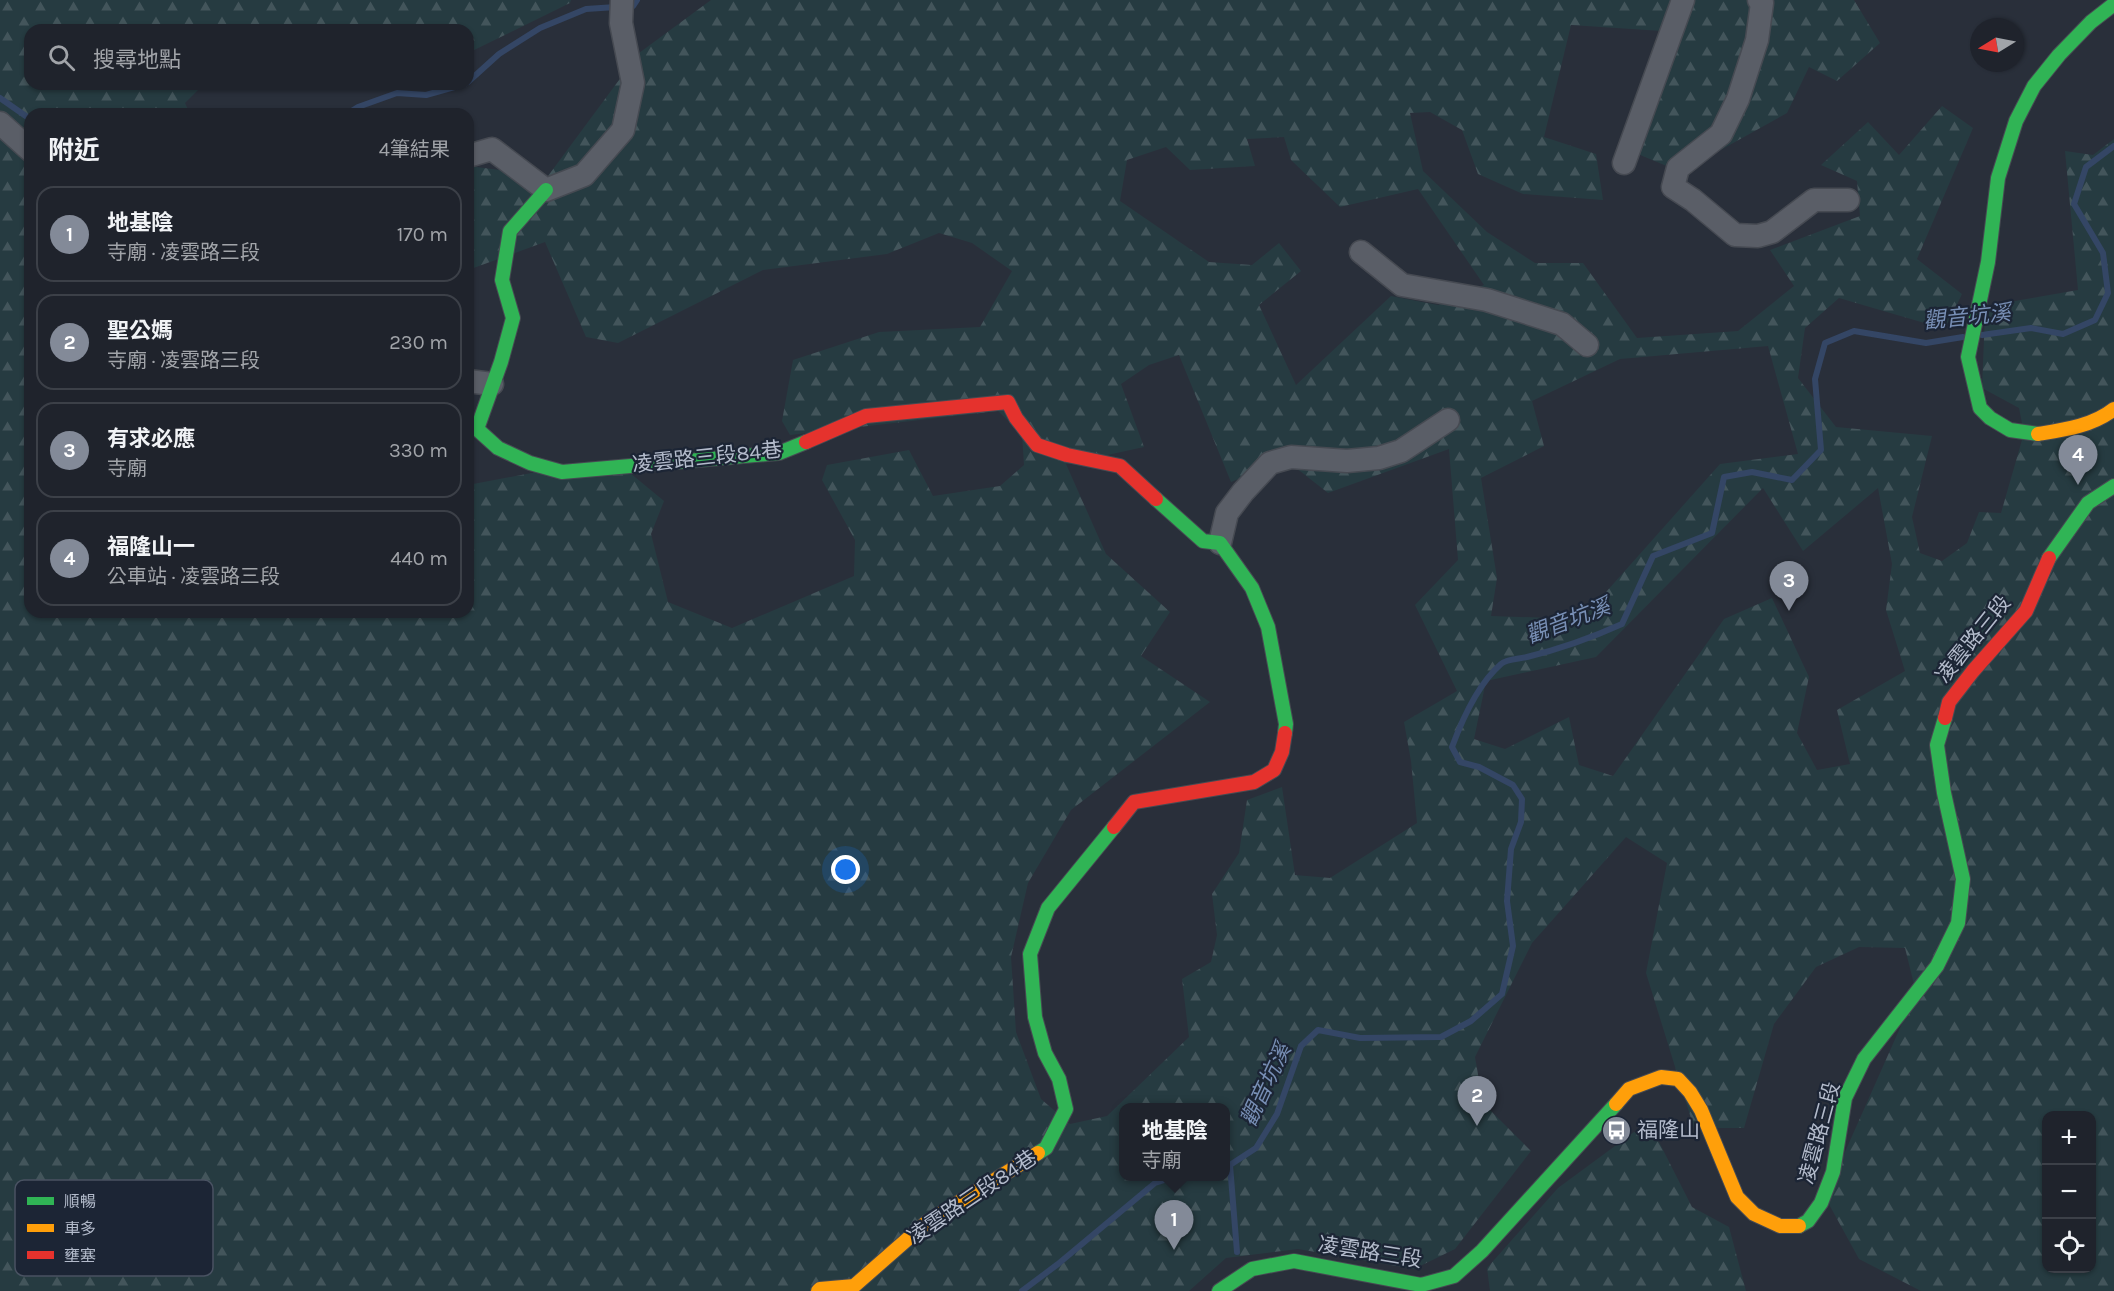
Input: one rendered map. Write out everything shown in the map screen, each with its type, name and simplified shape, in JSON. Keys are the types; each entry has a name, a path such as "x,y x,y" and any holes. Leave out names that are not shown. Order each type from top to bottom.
{"street":[{"path":"1624,163 1683,0"},
{"path":"1760,0 1762,3 1757,40 1737,99 1720,134 1678,168 1673,187 1694,200 1735,235 1758,236 1772,232 1814,200 1848,200"},
{"path":"2114,4 2091,22 2059,55 2034,86 2016,122 1998,178 1988,262 1968,357 1980,408 1990,418 2010,430 2034,435 2066,429 2104,417 2114,409"},
{"path":"474,154 492,149 546,190 584,175 623,130 633,82 621,10"},
{"path":"0,123 24,145"},
{"name":"凌雲路三段84巷","path":"546,190 510,231 502,280 513,318 501,362 477,429 498,448 530,463 562,472 779,453 866,416 1008,402 1016,418 1037,445 1067,455 1120,466 1203,541 1220,543 1252,588 1268,627 1286,724 1281,752 1274,770 1254,782 1134,802 1048,908 1030,954 1035,1017 1045,1053 1059,1079 1066,1109 1046,1148 927,1222 854,1286 818,1291"},
{"path":"1361,252 1402,285 1487,300 1562,324 1587,345"},
{"path":"474,382 492,384"},
{"path":"1220,543 1227,513 1270,463 1291,457 1347,461 1379,459 1401,451 1448,420"},
{"name":"凌雲路三段","path":"1219,1291 1252,1269 1294,1261 1421,1285 1454,1276 1482,1251 1629,1089 1661,1077 1678,1079 1690,1092 1701,1110 1737,1197 1754,1214 1780,1226 1799,1226 1808,1221 1821,1203 1833,1172 1845,1098 1864,1059 1937,966 1958,922 1964,879 1944,793 1937,745 1949,702 2026,611 2048,560 2088,503 2114,486"}],"green space":[{"path":"0,0 571,0 570,3 474,50 474,24 24,24 24,90 198,90 185,103 187,108 24,108 24,618 474,618 474,484 542,471 624,468 664,501 651,534 668,602 732,628 854,576 855,540 822,480 827,465 909,450 933,496 1000,486 1024,465 1022,434 998,411 790,435 782,421 793,360 879,332 980,327 1012,271 972,243 939,233 887,254 763,270 618,343 586,337 545,242 474,268 474,167 548,176 639,53 711,0 1854,0 1880,43 1837,81 1809,67 1787,113 1681,172 1621,147 1662,31 1571,25 1544,137 1596,154 1603,200 1523,194 1478,174 1462,130 1430,112 1410,113 1423,171 1487,232 1535,263 1583,263 1637,338 1738,331 1794,286 1770,250 1860,216 1857,181 1821,165 1868,122 1899,155 1942,106 1973,128 1917,259 1962,294 1945,329 1839,298 1805,328 1798,378 1836,427 1932,436 1912,517 1920,553 1942,561 1967,543 1979,512 2001,513 2024,433 2019,408 1982,388 1985,314 2003,303 2078,290 2065,151 2093,155 2114,139 2114,1291 1921,1291 1859,1259 1825,1197 1916,992 1905,948 1859,947 1816,967 1774,1024 1744,1128 1694,1128 1646,973 1667,863 1626,837 1532,943 1475,1057 1483,1103 1531,1151 1455,1249 1414,1269 1298,1249 1226,1258 1189,1291 0,1291","holes":["1284,137 1291,160 1340,207 1418,189 1484,285 1438,305 1391,296 1296,385 1259,305 1301,271 1279,243 1252,265 1209,262 1120,201 1127,160 1166,147 1190,170 1255,166 1247,139","1768,346 1798,454 1720,464 1582,619 1491,616 1497,578 1481,478 1544,446 1532,401 1620,359","1179,355 1231,482 1286,460 1328,493 1449,449 1458,560 1415,605 1457,691 1404,722 1411,761 1417,823 1330,878 1295,875 1282,787 1247,800 1239,853 1212,894 1217,935 1211,962 1182,979 1189,1037 1120,1103 1230,1103 1230,1181 1119,1181 1119,1104 1107,1116 1070,1124 1041,1099 1016,1032 1011,957 1028,883 1071,810 1210,702 1141,656 1170,612 1106,554 1066,464 1144,447 1121,384 1149,365","1763,488 1803,551 1878,488 1892,564 1886,610 1905,671 1837,710 1850,764 1817,770 1797,733 1809,677 1772,598 1724,619 1613,776 1579,765 1569,717 1505,749 1474,739 1486,681 1596,657"]},
{"path":"1634,1132 1659,1142 1692,1207 1729,1227 1746,1291 1490,1291 1487,1268 1558,1188"}],"waterway":[{"path":"627,6 633,6 637,0"},
{"path":"474,77 499,54 540,28 586,9 616,7"},
{"path":"356,108 397,93 426,95 444,90"},
{"path":"0,98 24,115"},
{"name":"觀音坑溪","path":"1982,335 2031,328 2063,334 2095,320 2108,293 2103,253 2074,204 2086,167 2114,146"},
{"name":"觀音坑溪","path":"1230,1165 1256,1148 1277,1114 1301,1046 1318,1030 1360,1038 1441,1037 1471,1021 1502,994 1513,946 1507,901 1511,849 1521,822 1522,799 1513,785 1479,767 1460,762 1452,747 1472,702 1485,681 1506,661 1563,647 1622,624 1653,556 1712,533 1724,477 1752,472 1792,480 1821,450 1815,379 1825,343 1854,331 1926,343 1963,337"},
{"path":"1230,1165 1237,1252"},
{"name":"觀音坑溪","path":"1022,1291 1155,1183 1161,1181"}],"traffic: fast":[{"path":"2038,434 2010,430 1990,418 1980,408 1968,357 1988,262 1998,178 2016,121 2034,86 2059,55 2091,22 2114,4"},
{"path":"546,190 510,231 502,280 513,318 501,362 477,429 498,448 530,463 562,472 779,453 806,442"},
{"path":"2049,558 2088,503 2114,486"},
{"path":"1156,499 1203,541 1220,543 1252,588 1268,627 1286,724 1285,733"},
{"path":"1799,1226 1808,1221 1821,1203 1833,1172 1845,1098 1864,1059 1937,966 1958,923 1963,879 1944,793 1937,745 1945,718"},
{"path":"1038,1153 1046,1148 1066,1109 1059,1079 1045,1053 1035,1017 1030,954 1048,908 1114,827"},
{"path":"1219,1291 1252,1269 1294,1261 1421,1285 1454,1276 1482,1251 1616,1104"}],"traffic: slow":[{"path":"2038,434 2067,429 2097,420 2114,409"},
{"path":"1616,1104 1629,1089 1661,1077 1678,1079 1690,1092 1701,1110 1737,1197 1754,1214 1780,1226 1799,1226"},
{"path":"818,1291 854,1286 927,1222 1038,1153"}],"traffic: jam":[{"path":"806,442 866,416 1008,402 1016,418 1037,445 1067,455 1120,466 1156,499"},
{"path":"1945,718 1949,702 2026,611 2049,558"},
{"path":"1114,827 1134,802 1254,782 1274,770 1282,752 1285,733"}],"place":[{"name":"福隆山一","path":"2078,485"},
{"name":"有求必應","path":"1789,611"},
{"name":"聖公媽","path":"1477,1126"},
{"name":"福隆山","path":"1616,1130"},
{"name":"地基陰","path":"1174,1250"}]}
